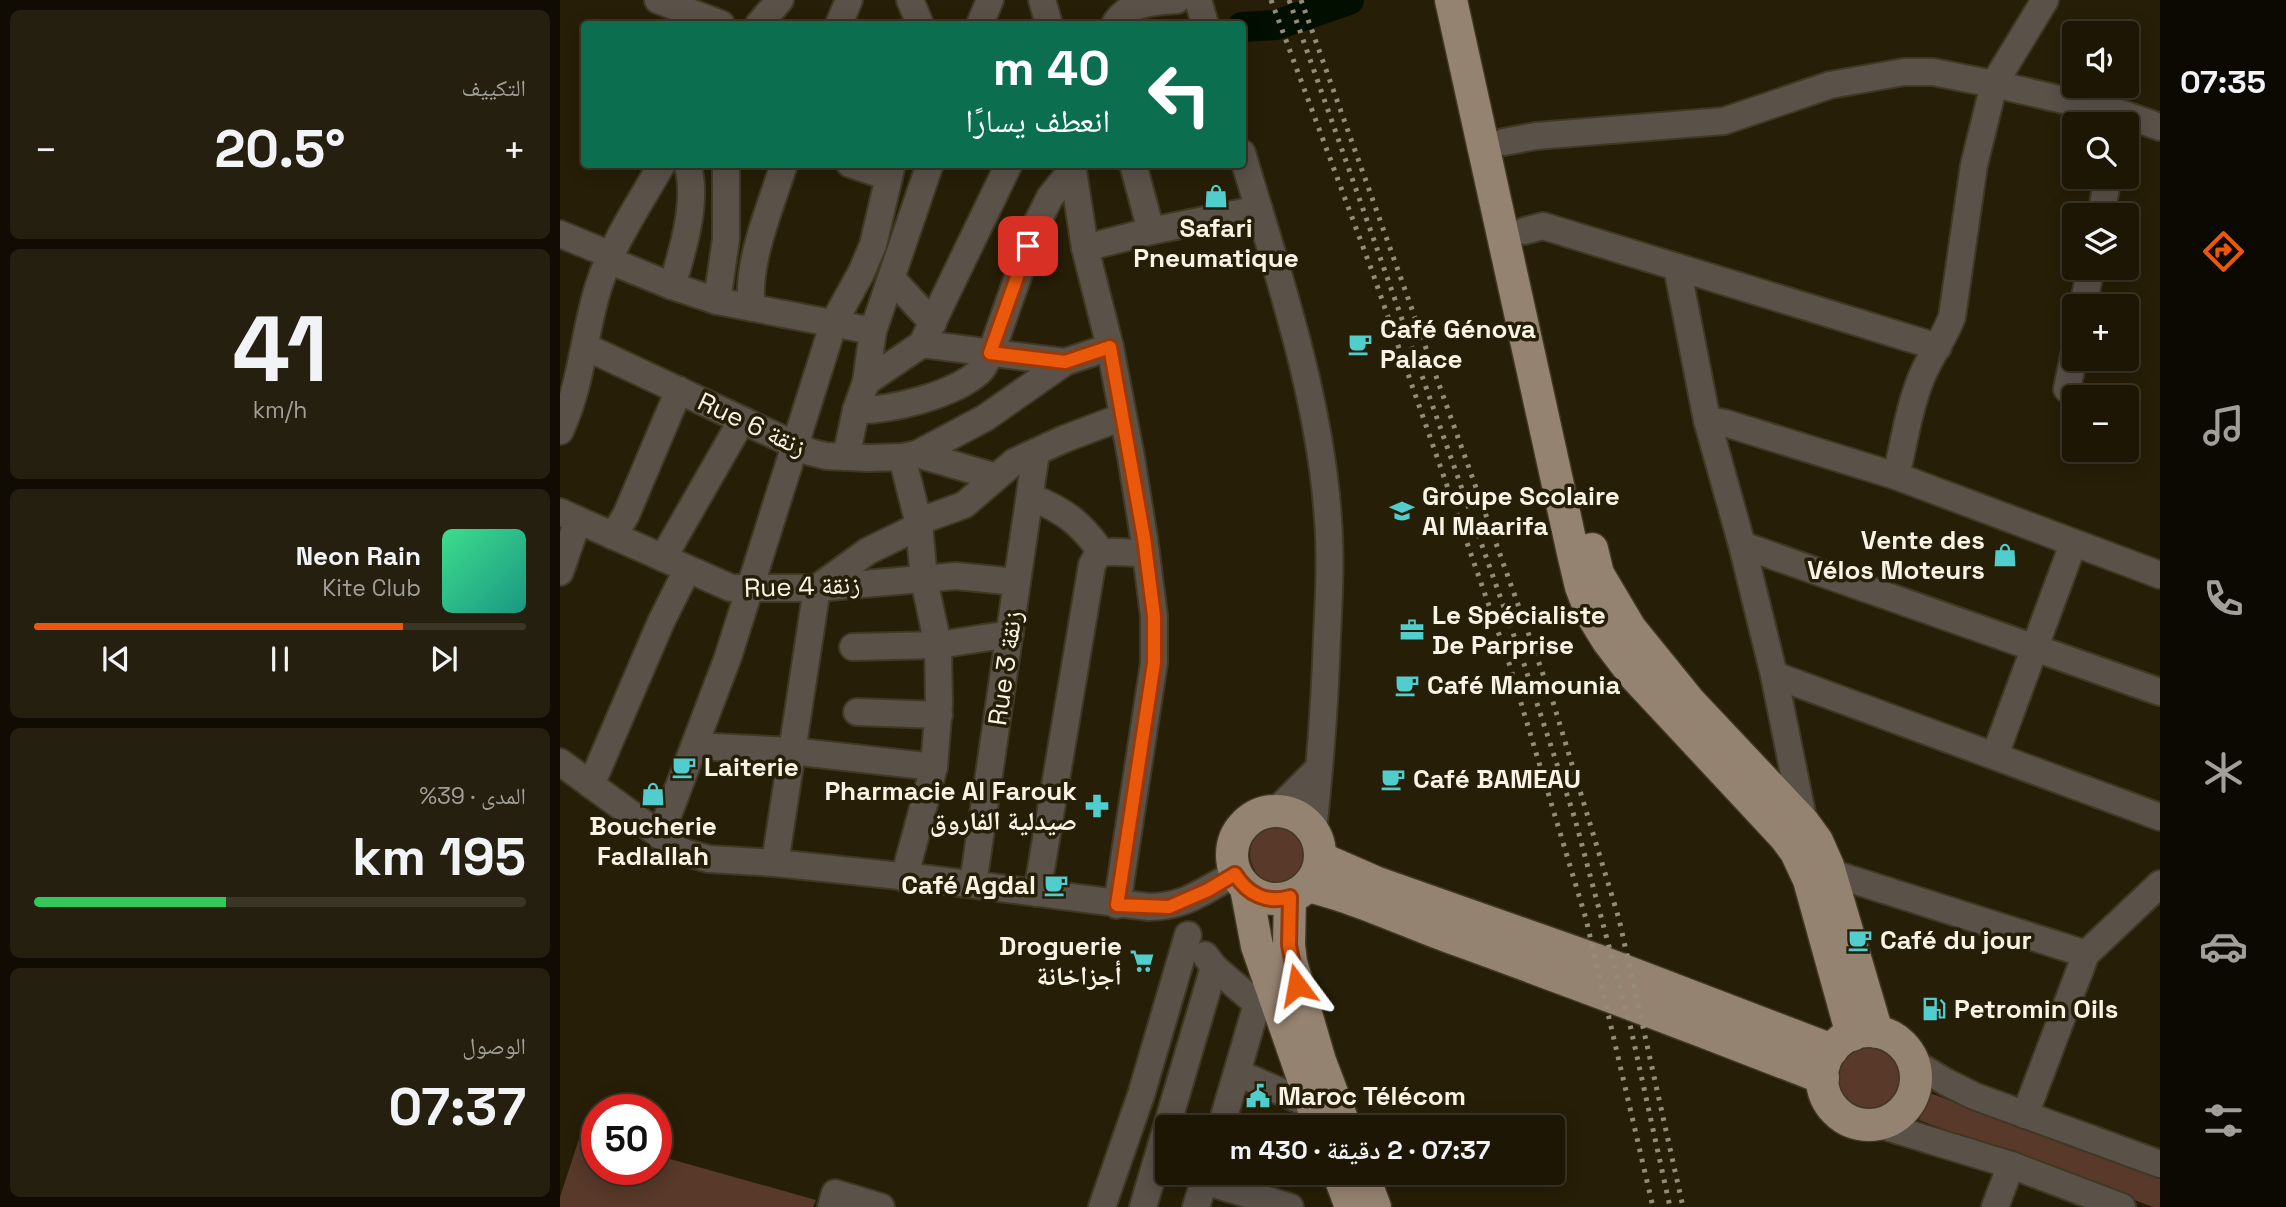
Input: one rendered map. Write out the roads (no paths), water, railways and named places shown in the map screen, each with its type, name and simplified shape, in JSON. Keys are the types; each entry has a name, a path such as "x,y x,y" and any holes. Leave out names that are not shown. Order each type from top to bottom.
{"main road":[{"path":"1308,868 1336,893 1651,1011 1846,1049 1898,1040 1913,1062 1916,1083 1908,1104 1889,1121 1877,1124 1854,1122 1838,1113 1827,1097 1846,1049 1830,873 1821,848 1804,823 1682,691 1630,628 1598,574 1504,142 1458,0"},
{"path":"1458,0 1573,553 1588,605 1608,641 1634,675 1796,852 1809,880 1846,1049"},
{"path":"1316,1115 1264,992 1257,946 1241,881 1231,854 1237,834 1243,825 1255,816 1276,811 1301,819 1308,868 1289,945 1291,962 1320,1061 1340,1115"},
{"path":"1241,881 1259,897 1269,899 1308,868"},
{"path":"1343,1185 1351,1207"},
{"path":"1367,1185 1375,1207"}],"street":[{"path":"658,0 713,21"},
{"path":"762,21 779,0"},
{"path":"840,21 849,0"},
{"path":"910,0 919,21"},
{"path":"981,21 990,0"},
{"path":"1042,0 1048,21"},
{"path":"1116,21 1138,2 1177,0"},
{"path":"1198,0 1204,21"},
{"path":"1896,476 1921,379 1944,340 1952,317 1974,165 1994,84 2045,0"},
{"path":"1504,142 1536,136 1724,121 1830,85 1904,72 1933,72 1994,84 2094,112"},
{"path":"2139,123 2160,127"},
{"path":"1246,166 1295,337 1309,398 1328,517 1329,604 1320,768 1308,868"},
{"path":"560,431 580,378 599,286 610,258 660,168"},
{"path":"672,286 684,248 690,206 687,168"},
{"path":"717,301 726,239 726,168"},
{"path":"752,307 749,290 752,270 783,168"},
{"path":"846,457 856,410 866,382 873,331 929,168"},
{"path":"866,382 928,334 1007,168"},
{"path":"856,410 892,408 927,398 971,378 982,370 1037,223 1050,197 1071,168"},
{"path":"1072,168 1085,248 1110,347 1146,553 1154,616 1154,663 1117,905"},
{"path":"1134,168 1151,231"},
{"path":"660,836 729,657 834,322 873,245 890,171"},
{"path":"1085,248 1151,231 1259,209"},
{"path":"1524,231 1543,226 1938,347"},
{"path":"560,234 672,286 717,301 873,331"},
{"path":"1677,267 1707,420 1774,675 1804,823"},
{"path":"892,278 928,334 990,353 1065,362"},
{"name":"Rue 6 زنقة","path":"586,347 810,452 846,457 910,456 985,418 1065,362 1110,347"},
{"path":"613,536 626,515 680,390"},
{"path":"775,863 817,588 868,551 940,513 964,505 1014,463 1064,439 1122,417"},
{"path":"663,558 742,420"},
{"path":"1707,420 1725,423 1896,476 2160,575"},
{"name":"Rue 3 زنقة","path":"973,884 1036,452"},
{"path":"904,878 934,767 939,715 939,645 924,580 910,456 996,477"},
{"path":"1030,497 1068,514 1089,534 1102,553"},
{"path":"560,572 569,516"},
{"name":"Rue 4 زنقة","path":"569,516 731,588 817,588 956,576 1017,582"},
{"path":"1995,755 2073,544"},
{"path":"1742,545 2160,692"},
{"path":"1037,893 1092,565 1098,554 1102,553 1146,553"},
{"path":"591,785 687,570"},
{"path":"852,647 939,645 1010,635"},
{"path":"1774,675 2160,817"},
{"path":"857,712 939,715"},
{"path":"695,746 791,751 934,767"},
{"path":"1276,811 1320,768"},
{"path":"562,769 591,785 682,852 709,859 775,863 973,884 1117,905 1169,907 1241,881"},
{"path":"1830,873 2085,954"},
{"path":"2025,1115 2085,954 2160,884"},
{"path":"1169,907 1214,967 1264,992 1225,1115"},
{"path":"1102,1207 1141,1095 1188,935"},
{"path":"1143,1207 1214,967"},
{"path":"1913,1062 1974,1096 2160,1164"},
{"path":"1238,1073 1314,1115"},
{"path":"1141,1095 1171,1105"},
{"path":"1877,1124 2011,1164 2122,1207"},
{"path":"1995,1207 2011,1164"},
{"path":"1196,1207 1203,1185"},
{"path":"1228,1185 1290,1207"},
{"path":"831,1207 835,1193 881,1207"}],"waterway":[{"path":"1246,27 1276,25 1349,0"}],"railway":[{"path":"1271,0 1372,271 1509,663 1586,919 1653,1207"},
{"path":"1289,0 1524,664 1575,819 1631,1029 1670,1207"},
{"path":"1301,0 1553,702 1619,919 1683,1207"}],"place":[{"name":"Safari Pneumatique","path":"1216,196"},
{"name":"Café Génova Palace","path":"1360,344"},
{"name":"Groupe Scolaire Al Maarifa","path":"1402,511"},
{"name":"Vente des Vélos Moteurs","path":"2005,555"},
{"name":"Le Spécialiste De Parprise","path":"1412,630"},
{"name":"Café Mamounia","path":"1407,685"},
{"name":"Laiterie","path":"684,767"},
{"name":"Café BAMEAU","path":"1393,779"},
{"name":"Boucherie Fadlallah","path":"653,794"},
{"name":"Pharmacie Al Farouk صيدلية الفاروق","path":"1097,806"},
{"name":"Café Agdal","path":"1056,885"},
{"name":"Café du jour","path":"1860,940"},
{"name":"Droguerie أجزاخانة","path":"1142,961"},
{"name":"Petromin Oils","path":"1934,1009"},
{"name":"Maroc Télécom","path":"1258,1096"}]}
